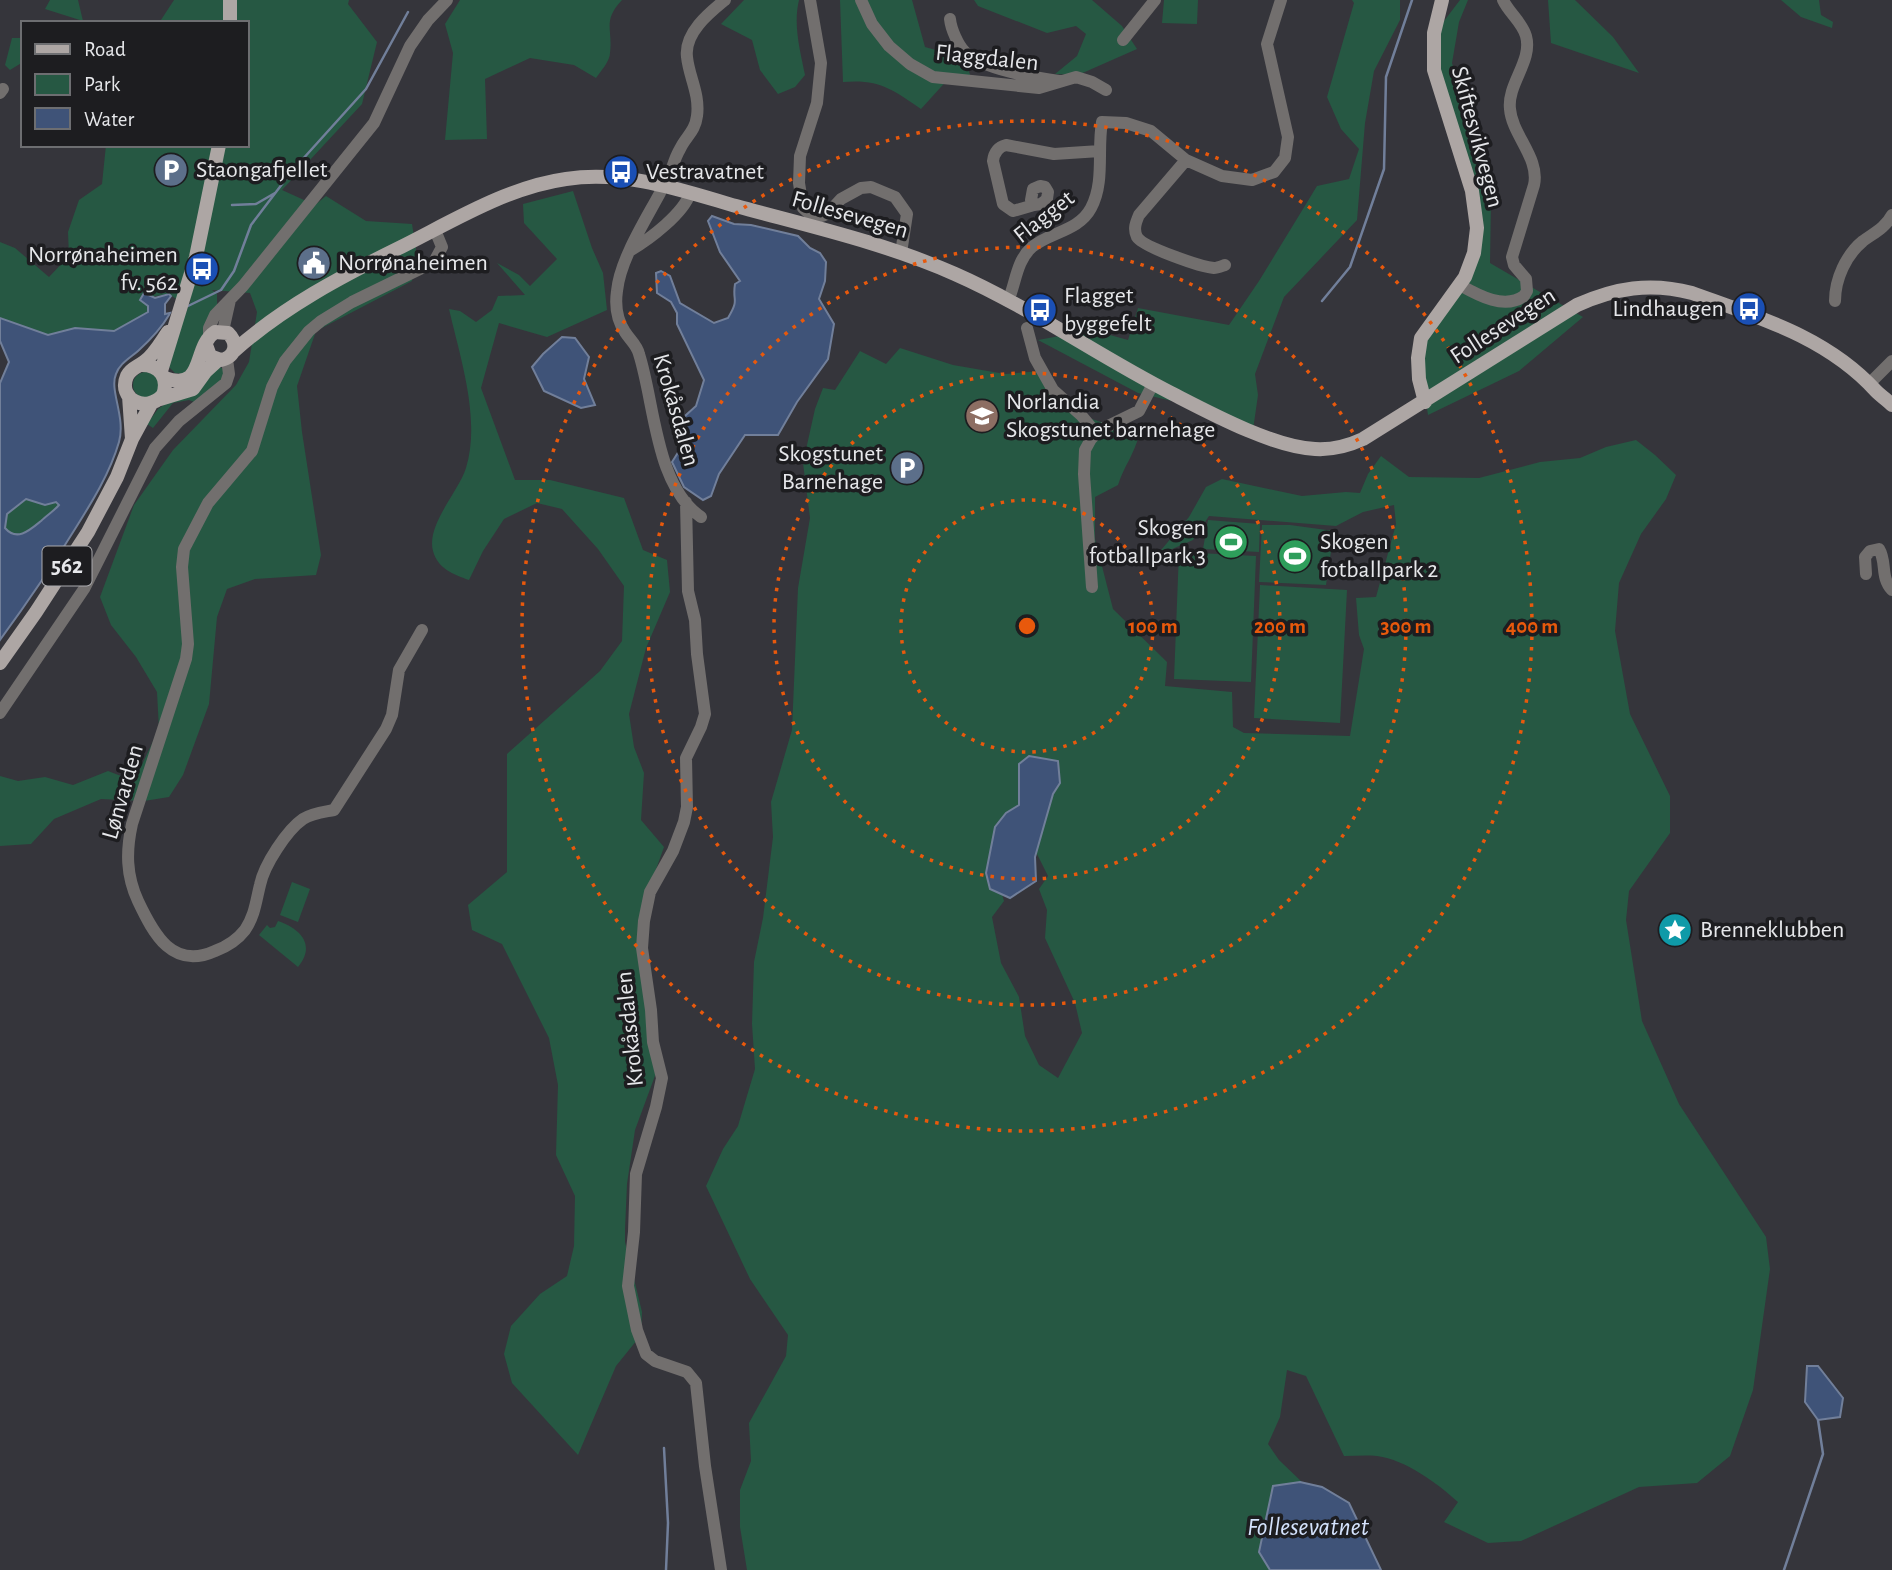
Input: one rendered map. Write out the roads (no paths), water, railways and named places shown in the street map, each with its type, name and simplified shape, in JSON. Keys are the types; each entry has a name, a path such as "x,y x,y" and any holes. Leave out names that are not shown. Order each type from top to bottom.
{"main road":[{"path":"230,0 230,21"},
{"name":"Skiftesvikvegen","path":"1425,402 1420,386 1418,358 1421,338 1461,285 1474,253 1477,216 1472,191 1434,71 1434,33 1442,0"},
{"name":"562","path":"0,663 88,532 117,477 132,439 166,387 162,374 196,257 219,147"},
{"name":"Follesevegen","path":"156,401 194,389 206,371 269,323 349,272 514,193 562,179 587,177 625,178 690,193 901,253 953,273 1007,301 1153,384 1254,432 1289,445 1314,449 1339,447 1363,439 1577,305 1613,291 1643,286 1692,293 1793,331 1827,348 1875,383 1892,405"},
{"name":"562","path":"132,439 129,397 125,384 128,375 134,368 142,365 175,322"},
{"name":"Follesevegen","path":"226,332 244,332 269,323"},
{"path":"142,365 152,365 162,374 179,382 189,378 207,341 215,332 226,332 235,343 226,357 211,356 207,341"},
{"path":"1419,371 1438,394"},
{"name":"Follesevegen","path":"1875,383 1892,418"},
{"path":"129,397 137,403 156,401"}],"street":[{"path":"207,341 215,314 230,300 374,123 410,46 428,20 447,0"},
{"path":"670,174 681,145 691,136 697,117 695,86 687,58 688,45 704,18 724,0"},
{"path":"810,0 821,63 817,103 800,156 799,183 802,205 808,213 819,217 827,214 841,199 861,188 876,188 895,197 908,214 901,253"},
{"name":"Flaggdalen","path":"861,0 872,24 889,46 910,64 933,77 1039,88 1059,81 1083,78 1106,90"},
{"path":"1123,40 1155,0"},
{"path":"1225,265 1214,268 1144,243 1137,235 1136,226 1139,215 1186,160 1222,176 1247,180 1267,176 1282,163 1288,145 1287,126 1267,44 1281,0"},
{"name":"Skiftesvikvegen","path":"1461,285 1494,300 1514,301 1524,296 1527,290 1526,279 1511,257 1534,185 1535,173 1510,107 1511,94 1527,47 1522,28 1503,0"},
{"name":"Flaggdalen","path":"950,19 960,46 974,59 1059,81"},
{"name":"Flagget","path":"1007,301 1019,266 1031,248 1080,221 1089,212 1098,188 1102,122 1125,122 1151,131 1186,160"},
{"path":"1034,205 1013,211 1003,204 993,161 994,154 1001,146 1054,154 1100,151"},
{"name":"Krokåsdalen","path":"660,193 625,258 618,278 618,319 639,352 662,452 675,484 686,502 701,517"},
{"path":"631,250 653,236 688,202 690,193"},
{"path":"1835,301 1835,290 1846,259 1859,244 1881,229 1892,215"},
{"name":"Lønvarden","path":"422,630 399,670 392,715 386,729 334,810 306,817 287,836 265,868 255,910 244,932 224,947 195,958 173,951 152,926 136,895 129,877 127,850 132,824 186,659 188,644 182,566 184,549 202,512 252,451 272,387 290,353 321,321 437,258 442,247 435,230"},
{"path":"226,332 230,300"},
{"path":"1027,328 1035,358 1053,390 1081,415 1096,433"},
{"path":"0,713 84,589 155,448 179,421 226,383 229,374 226,357"},
{"path":"1875,383 1892,361"},
{"path":"1092,587 1084,474 1085,450 1096,433 1139,411 1153,384"},
{"name":"Krokåsdalen","path":"686,502 688,591 695,620 705,714 686,758 687,807 684,822 673,851 650,892 644,921 642,948 653,1042 662,1078 635,1174 635,1232 628,1286 637,1330 646,1354 654,1361 687,1372 695,1383 721,1570"},
{"path":"1866,574 1865,557 1874,549 1879,549 1882,554 1883,576 1892,590"}],"water":[{"name":"Vestravatnet","path":"712,216 734,224 751,225 798,236 810,248 820,253 826,262 825,281 819,299 834,324 828,359 797,402 778,435 745,435 719,474 711,496 703,500 684,487 672,462 679,451 689,445 685,416 696,406 704,380 677,324 677,313 671,302 657,293 656,273 661,271 670,276 680,303 714,323 728,318 735,303 735,284 740,281 720,252 708,221"},
{"path":"144,293 155,298 169,294 171,296 165,304 165,314 170,313 155,334 117,370 114,388 121,433 111,465 66,543 0,640 0,383 9,362 0,341 0,318 48,335 75,328 114,331 148,312 148,306 140,300","holes":["26,499 45,505 56,502 59,505 28,531 14,534 5,528 7,514"]},
{"path":"562,337 575,338 589,357 584,379 595,405 581,408 544,391 532,367"},
{"path":"1029,756 1058,761 1060,783 1053,794 1035,857 1036,881 1010,898 990,889 986,873 995,827 1006,813 1019,805 1019,764"},
{"path":"1807,1366 1818,1366 1843,1398 1840,1417 1818,1420 1805,1402"},
{"name":"Follesevatnet","path":"1300,1482 1322,1487 1349,1503 1381,1570 1270,1570 1259,1552 1273,1486"}],"waterway":[{"path":"1322,301 1350,267 1384,169 1386,77 1412,0"},
{"path":"188,306 221,290 234,271 251,225 292,171 366,89 408,12"},
{"path":"232,205 256,204 275,193"},
{"path":"1784,1570 1823,1454 1818,1420"},
{"path":"664,1448 668,1523 666,1570"}],"place":[{"name":"Staongafjellet","path":"171,170"},
{"name":"Vestravatnet","path":"621,172"},
{"name":"Norrønaheimen","path":"314,263"},
{"name":"Norrønaheimen fv. 562","path":"202,269"},
{"name":"Lindhaugen","path":"1749,309"},
{"name":"Flagget byggefelt","path":"1040,310"},
{"name":"Norlandia Skogstunet barnehage","path":"982,416"},
{"name":"Skogstunet Barnehage","path":"907,468"},
{"name":"Skogen fotballpark 3","path":"1231,542"},
{"name":"Skogen fotballpark 2","path":"1295,556"},
{"name":"Brenneklubben","path":"1675,930"}]}
